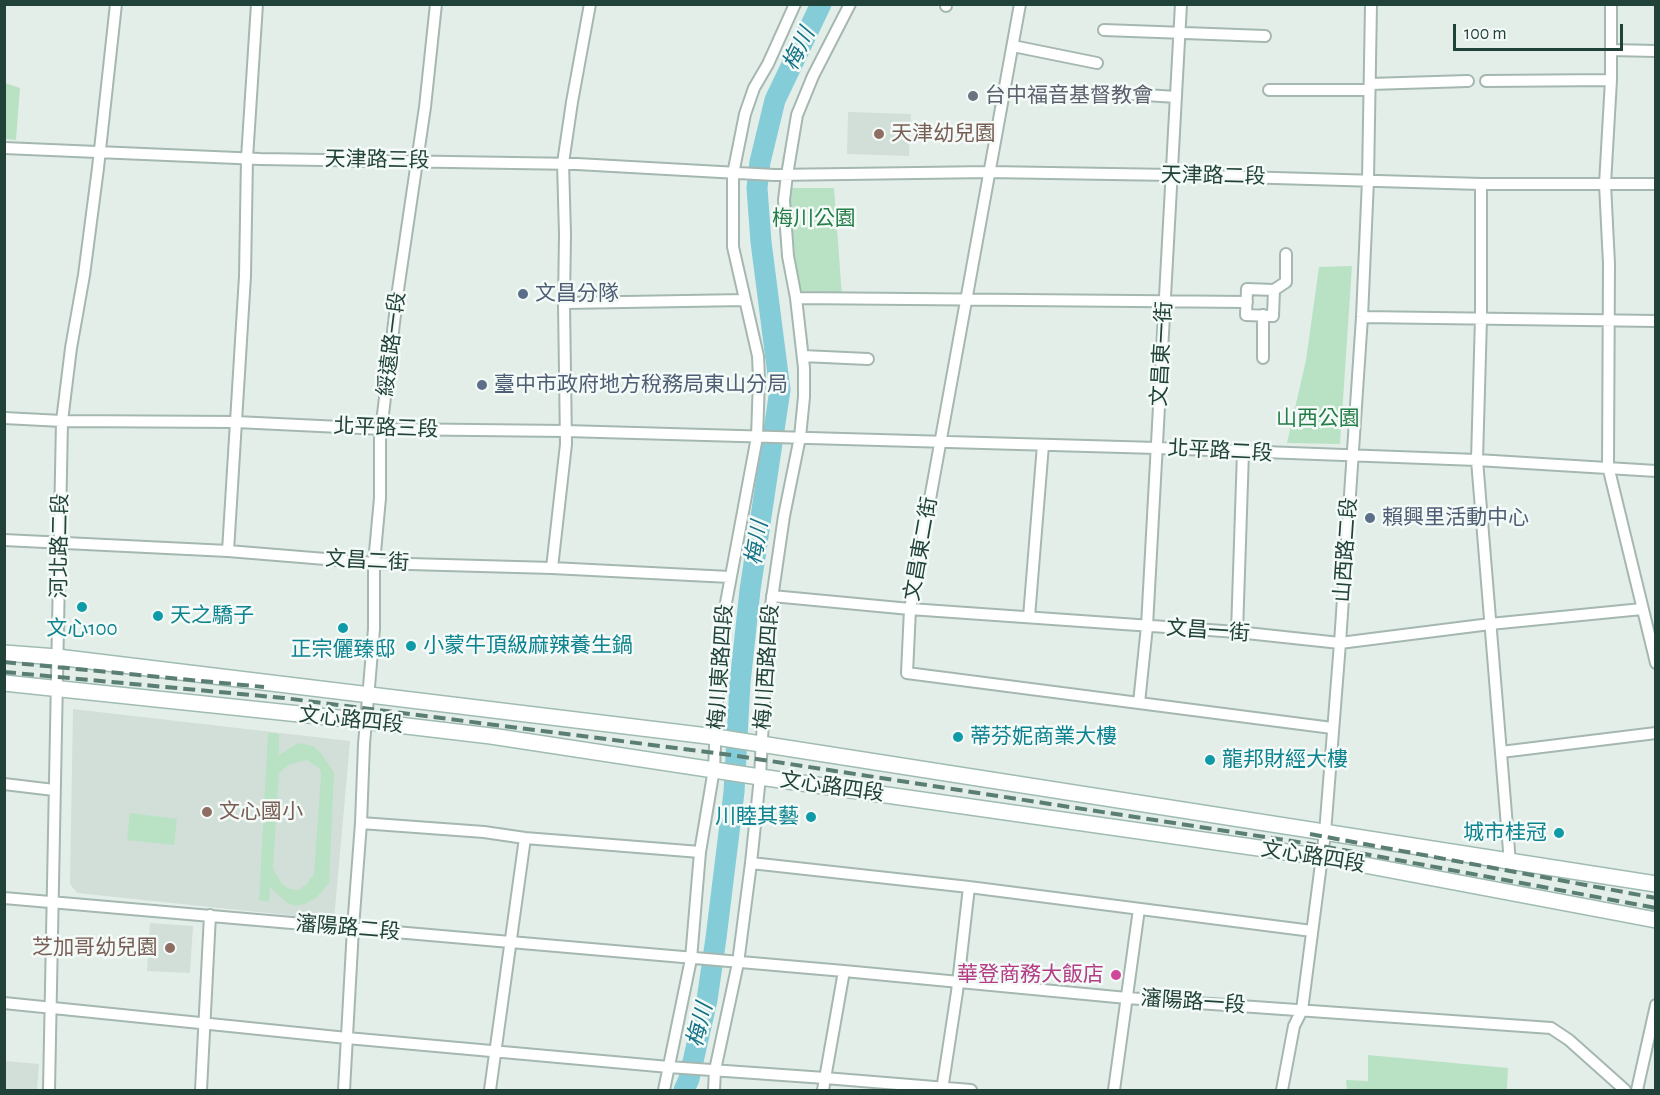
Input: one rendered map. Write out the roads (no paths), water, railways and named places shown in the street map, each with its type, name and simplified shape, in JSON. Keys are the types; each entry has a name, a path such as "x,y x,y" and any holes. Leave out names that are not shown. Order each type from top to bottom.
{"main road":[{"name":"文心路四段","path":"4,653 57,657 716,736 1510,863 1656,884"},
{"name":"文心路四段","path":"4,683 481,735 1322,857 1656,920"}],"street":[{"name":"河北路二段","path":"49,1090 62,421 70,348 84,275 100,152 116,4"},
{"path":"228,551 245,276 248,158 257,4"},
{"name":"綏遠路一段","path":"344,1090 366,721 374,629 374,563 380,498 382,429 436,4"},
{"path":"552,568 566,431 563,163 590,4"},
{"name":"梅川東路四段","path":"664,1090 691,959 700,852 714,769 720,635 729,577 762,436 758,356 733,247 733,174 745,114 754,88 768,64 795,4"},
{"name":"梅川西路四段","path":"714,1090 715,1070 738,963 760,777 768,626 784,516 800,437 804,398 803,356 788,256 784,200 787,175 797,115 813,76 850,4"},
{"name":"文昌東二街","path":"1020,4 910,609 907,673 1332,728"},
{"name":"文昌東一街","path":"1139,703 1147,626 1181,4"},
{"name":"山西路二段","path":"1282,1090 1294,1026 1302,1010 1325,832 1362,317 1368,180 1371,4"},
{"path":"1611,4 1611,80 1605,184 1609,264 1608,466 1642,609 1651,626 1656,663"},
{"path":"1104,30 1265,36"},
{"path":"1013,46 1097,63"},
{"path":"1611,50 1656,51"},
{"path":"1486,81 1611,80"},
{"path":"1269,90 1468,81"},
{"path":"1099,92 1176,97"},
{"name":"天津路三段","path":"4,148 248,158 563,163 771,175"},
{"name":"天津路二段","path":"771,175 989,172 1481,184 1656,184"},
{"path":"1481,184 1477,460 1510,863"},
{"path":"1274,290 1273,316 1246,315 1247,289 1274,290 1286,282 1286,254"},
{"path":"796,298 1247,302"},
{"path":"564,303 745,300"},
{"path":"1263,315 1263,358"},
{"path":"1362,317 1656,321"},
{"path":"803,356 868,359"},
{"name":"北平路三段","path":"4,418 784,437"},
{"name":"北平路二段","path":"784,437 1477,460 1608,466 1656,471"},
{"path":"1029,617 1043,445"},
{"path":"1236,632 1243,452"},
{"name":"文昌二街","path":"4,540 228,551 374,563 552,568 729,577"},
{"name":"文昌一街","path":"772,596 910,609 1236,632 1340,643 1490,624 1642,609"},
{"path":"1501,752 1656,733"},
{"path":"4,784 54,790"},
{"path":"361,824 484,832 525,838 700,852"},
{"path":"490,1090 525,838"},
{"path":"751,863 969,887 1312,931"},
{"path":"942,1089 969,887"},
{"name":"瀋陽路二段","path":"4,898 738,963"},
{"path":"1114,1090 1139,909"},
{"path":"201,1090 210,915"},
{"name":"瀋陽路一段","path":"738,963 1127,998 1551,1028 1569,1040 1625,1090"},
{"path":"823,1090 844,971"},
{"path":"4,1003 495,1052 971,1090"},
{"path":"1637,1090 1656,1005"}],"waterway":[{"name":"梅川","path":"684,1090 689,1079 707,1000 716,938 734,792 740,683 750,590 780,390 761,242 757,188 760,162 775,100 821,4"}],"railway":[{"path":"4,662 264,687"},
{"path":"4,672 284,698 731,755 1311,844 1656,908"},
{"path":"1310,834 1656,898"}],"place":[{"name":"台中福音基督教會","path":"973,96"},
{"name":"天津幼兒園","path":"879,134"},
{"name":"文昌分隊","path":"523,294"},
{"name":"臺中市政府地方稅務局東山分局","path":"482,385"},
{"name":"賴興里活動中心","path":"1370,518"},
{"name":"文心100","path":"82,607"},
{"name":"天之驕子","path":"158,616"},
{"name":"正宗儷臻邸","path":"343,628"},
{"name":"小蒙牛頂級麻辣養生鍋","path":"411,646"},
{"name":"蒂芬妮商業大樓","path":"958,737"},
{"name":"龍邦財經大樓","path":"1210,760"},
{"name":"文心國小","path":"207,812"},
{"name":"川睦其藝","path":"811,817"},
{"name":"城市桂冠","path":"1559,833"},
{"name":"芝加哥幼兒園","path":"170,948"},
{"name":"華登商務大飯店","path":"1116,975"}],"park label":[{"name":"梅川公園","path":"814,219"},
{"name":"山西公園","path":"1318,419"}]}
